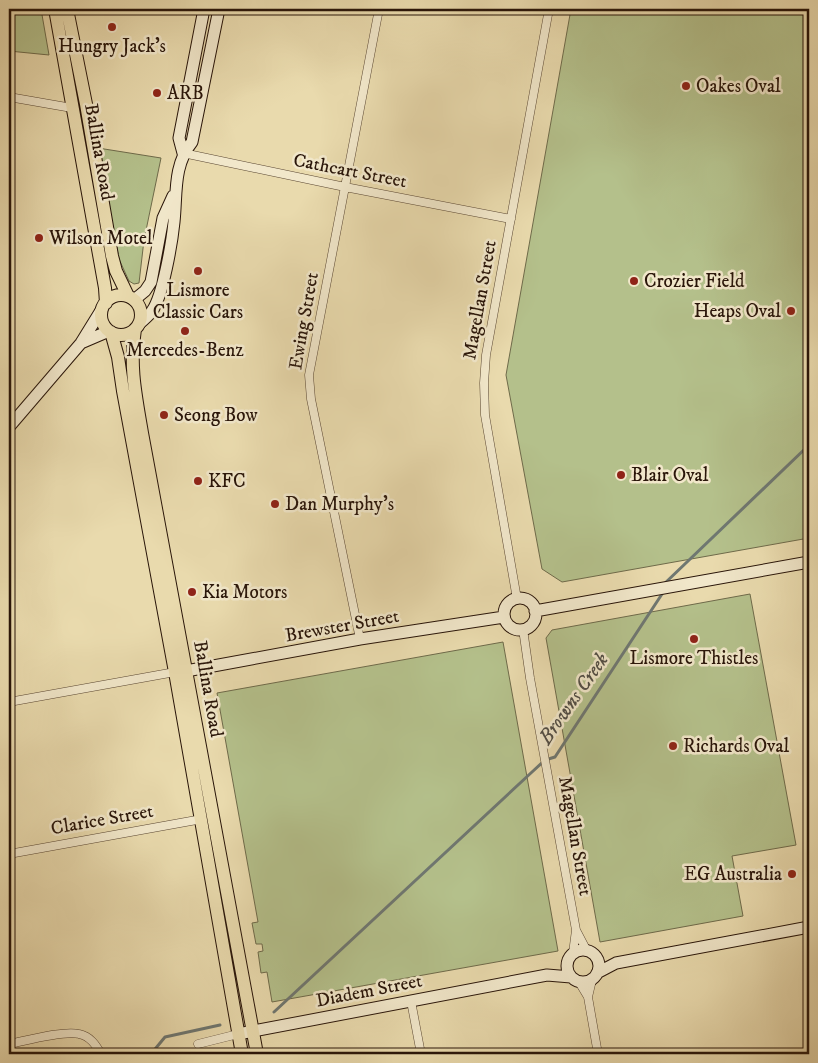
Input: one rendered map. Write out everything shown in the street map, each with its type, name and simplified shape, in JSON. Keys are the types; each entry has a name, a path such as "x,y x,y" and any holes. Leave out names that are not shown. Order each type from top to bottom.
{"main road":[{"name":"Ballina Road","path":"55,9 103,275 104,306"},
{"name":"Ballina Road","path":"67,9 86,104 112,256 121,285 131,298"},
{"path":"113,297 131,298 140,310 141,315 137,327 126,334 110,332 102,319 104,306 113,297"},
{"name":"Ballina Road","path":"137,327 132,354 132,367 181,672 202,819 242,1054"},
{"name":"Ballina Road","path":"110,332 118,358 124,401 258,1054"}],"street":[{"path":"183,153 179,138 204,9"},
{"path":"131,298 145,291 151,282 163,218 175,189 183,153 192,142 219,9"},
{"name":"Ewing Street","path":"360,639 309,386 309,375 379,9"},
{"name":"Magellan Street","path":"517,598 485,415 484,383 486,355 549,9"},
{"path":"9,96 72,108"},
{"name":"Cathcart Street","path":"183,153 511,219"},
{"path":"137,327 152,311 161,290 174,222 175,189"},
{"path":"9,427 81,343 104,306"},
{"path":"81,343 110,332"},
{"path":"535,611 809,562"},
{"path":"517,598 529,601 535,611 533,621 523,629 516,629 510,626 504,617 507,605 517,598"},
{"name":"Brewster Street","path":"9,702 360,639 504,617"},
{"name":"Magellan Street","path":"523,629 576,930 574,953"},
{"name":"Clarice Street","path":"9,854 202,819"},
{"path":"575,979 588,982 594,976 616,963 809,927"},
{"name":"Magellan Street","path":"576,930 587,951"},
{"path":"598,1054 588,997 567,964 568,960 578,951 587,951 597,959 616,963"},
{"path":"588,997 597,959"},
{"name":"Diadem Street","path":"198,1044 253,1031 547,975 567,964"},
{"name":"Diadem Street","path":"547,975 575,979"},
{"path":"411,1001 421,1054"},
{"path":"9,1044 67,1033 78,1033 87,1037 96,1045 101,1054"}],"green space":[{"path":"9,9 41,9 49,55 9,51"},
{"path":"571,9 809,9 809,538 562,582 542,569 506,375"},
{"path":"98,148 161,158 144,240 139,283 134,284 129,281 119,259"},
{"path":"750,594 796,845 732,856 743,916 600,942 546,638 552,630"},
{"path":"503,642 558,951 272,1002 267,972 261,973 258,952 263,951 262,944 256,944 252,923 258,922 217,693"}],"waterway":[{"name":"Browns Creek","path":"663,585 809,445"},
{"name":"Browns Creek","path":"274,1012 545,760 555,757 664,591"},
{"path":"151,1054 165,1037 220,1025"}],"place":[{"name":"Hungry Jack's","path":"112,27"},
{"name":"Oakes Oval","path":"686,86"},
{"name":"ARB","path":"157,93"},
{"name":"Wilson Motel","path":"39,238"},
{"name":"Lismore Classic Cars","path":"198,271"},
{"name":"Crozier Field","path":"634,281"},
{"name":"Heaps Oval","path":"791,311"},
{"name":"Mercedes-Benz","path":"185,331"},
{"name":"Seong Bow","path":"164,415"},
{"name":"Blair Oval","path":"621,475"},
{"name":"KFC","path":"198,481"},
{"name":"Dan Murphy's","path":"275,504"},
{"name":"Kia Motors","path":"192,592"},
{"name":"Lismore Thistles","path":"694,639"},
{"name":"Richards Oval","path":"673,746"},
{"name":"EG Australia","path":"792,874"}]}
